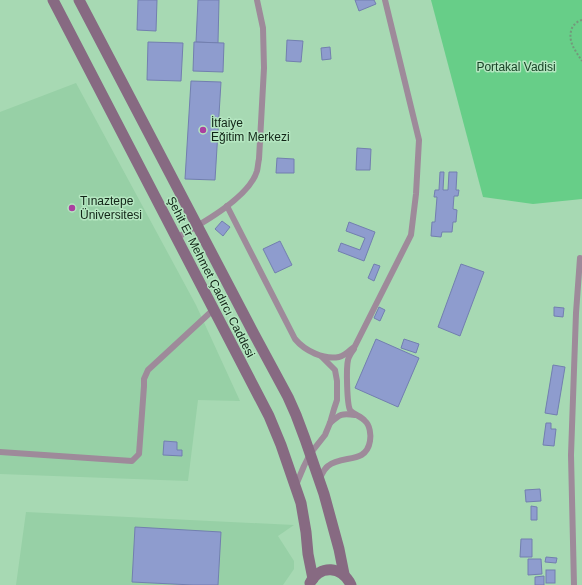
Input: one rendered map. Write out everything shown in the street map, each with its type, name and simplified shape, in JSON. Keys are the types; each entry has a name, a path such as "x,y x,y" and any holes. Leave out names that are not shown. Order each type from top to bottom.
{"main road":[{"name":"Şehit Er Mehmet Çadırcı Caddesi","path":"53,0 269,416 296,486 301,504 306,532 311,582"},
{"name":"Şehit Er Mehmet Çadırcı Caddesi","path":"79,0 288,396 324,494 339,549 344,574"},
{"path":"311,582 318,574 331,570 344,574 351,585"}],"lane":[{"path":"176,238 197,226 237,199 249,187 257,172 264,68 263,28 257,0"},
{"path":"319,480 327,466 335,461 362,456 370,443 369,428 366,421 350,409 348,398 348,359 411,236 416,194 419,140 385,0"},
{"path":"227,206 295,339 300,345 308,351 331,358 344,355 355,346"},
{"path":"574,585 571,455 576,313 580,258"},
{"path":"0,452 132,461 139,454 144,379 148,370 213,310"},
{"path":"296,486 310,454 325,435 337,400 337,380 335,370 321,356"},
{"path":"330,423 338,416 348,414 356,415"}],"path":[{"path":"582,20 579,20 573,25 570,36 572,44 582,61"}],"shaded area":[{"name":"Tınaztepe Üniversitesi","path":"76,83 196,305 240,401 198,400 188,481 0,474 0,112"},
{"path":"26,512 294,525 278,536 294,561 294,569 283,585 16,585"}],"green space":[{"name":"Portakal Vadisi","path":"431,0 582,0 582,199 533,204 483,197"}],"building":[{"path":"138,0 157,0 156,31 137,30"},
{"path":"198,0 219,0 218,43 196,42"},
{"path":"355,0 374,0 376,4 359,11"},
{"path":"287,40 303,41 301,62 286,61"},
{"path":"148,42 183,43 181,81 147,80"},
{"path":"194,42 224,43 223,72 193,71"},
{"path":"330,47 331,59 322,60 321,48"},
{"name":"İtfaiye Eğitim Merkezi","path":"191,81 221,82 215,180 185,179"},
{"path":"357,148 371,149 370,170 356,170"},
{"path":"277,158 294,159 294,173 276,173"},
{"path":"440,172 444,172 443,190 448,190 449,172 457,172 456,190 459,190 458,196 454,196 453,209 457,210 456,222 453,222 452,232 442,232 441,237 431,236 432,222 435,222 437,197 434,197 435,190 439,190"},
{"path":"222,221 230,227 223,236 215,229"},
{"path":"349,222 375,232 364,261 338,251 341,243 360,250 365,238 346,231"},
{"path":"280,241 292,265 275,273 263,249"},
{"path":"374,264 380,266 374,281 368,278"},
{"path":"461,264 484,272 460,336 438,327"},
{"path":"379,307 385,310 380,321 374,318"},
{"path":"554,307 564,308 563,317 554,316"},
{"path":"376,339 419,358 398,407 355,388"},
{"path":"404,339 419,344 416,353 401,348"},
{"path":"553,365 565,367 557,415 545,413"},
{"path":"546,423 551,423 551,429 556,429 554,446 543,445"},
{"path":"164,441 177,442 177,450 182,450 182,456 163,455"},
{"path":"540,489 541,501 526,502 525,490"},
{"path":"531,506 537,507 537,520 531,520"},
{"path":"135,527 221,532 218,585 132,582"},
{"path":"521,539 532,539 532,557 520,557"},
{"path":"546,557 557,558 556,563 545,562"},
{"path":"528,559 541,559 542,574 528,575"},
{"path":"546,570 555,570 555,583 546,583"},
{"path":"544,576 544,585 535,585 535,577"}],"place":[{"name":"İtfaiye Eğitim Merkezi","path":"203,130"},
{"name":"Tınaztepe Üniversitesi","path":"72,208"}]}
